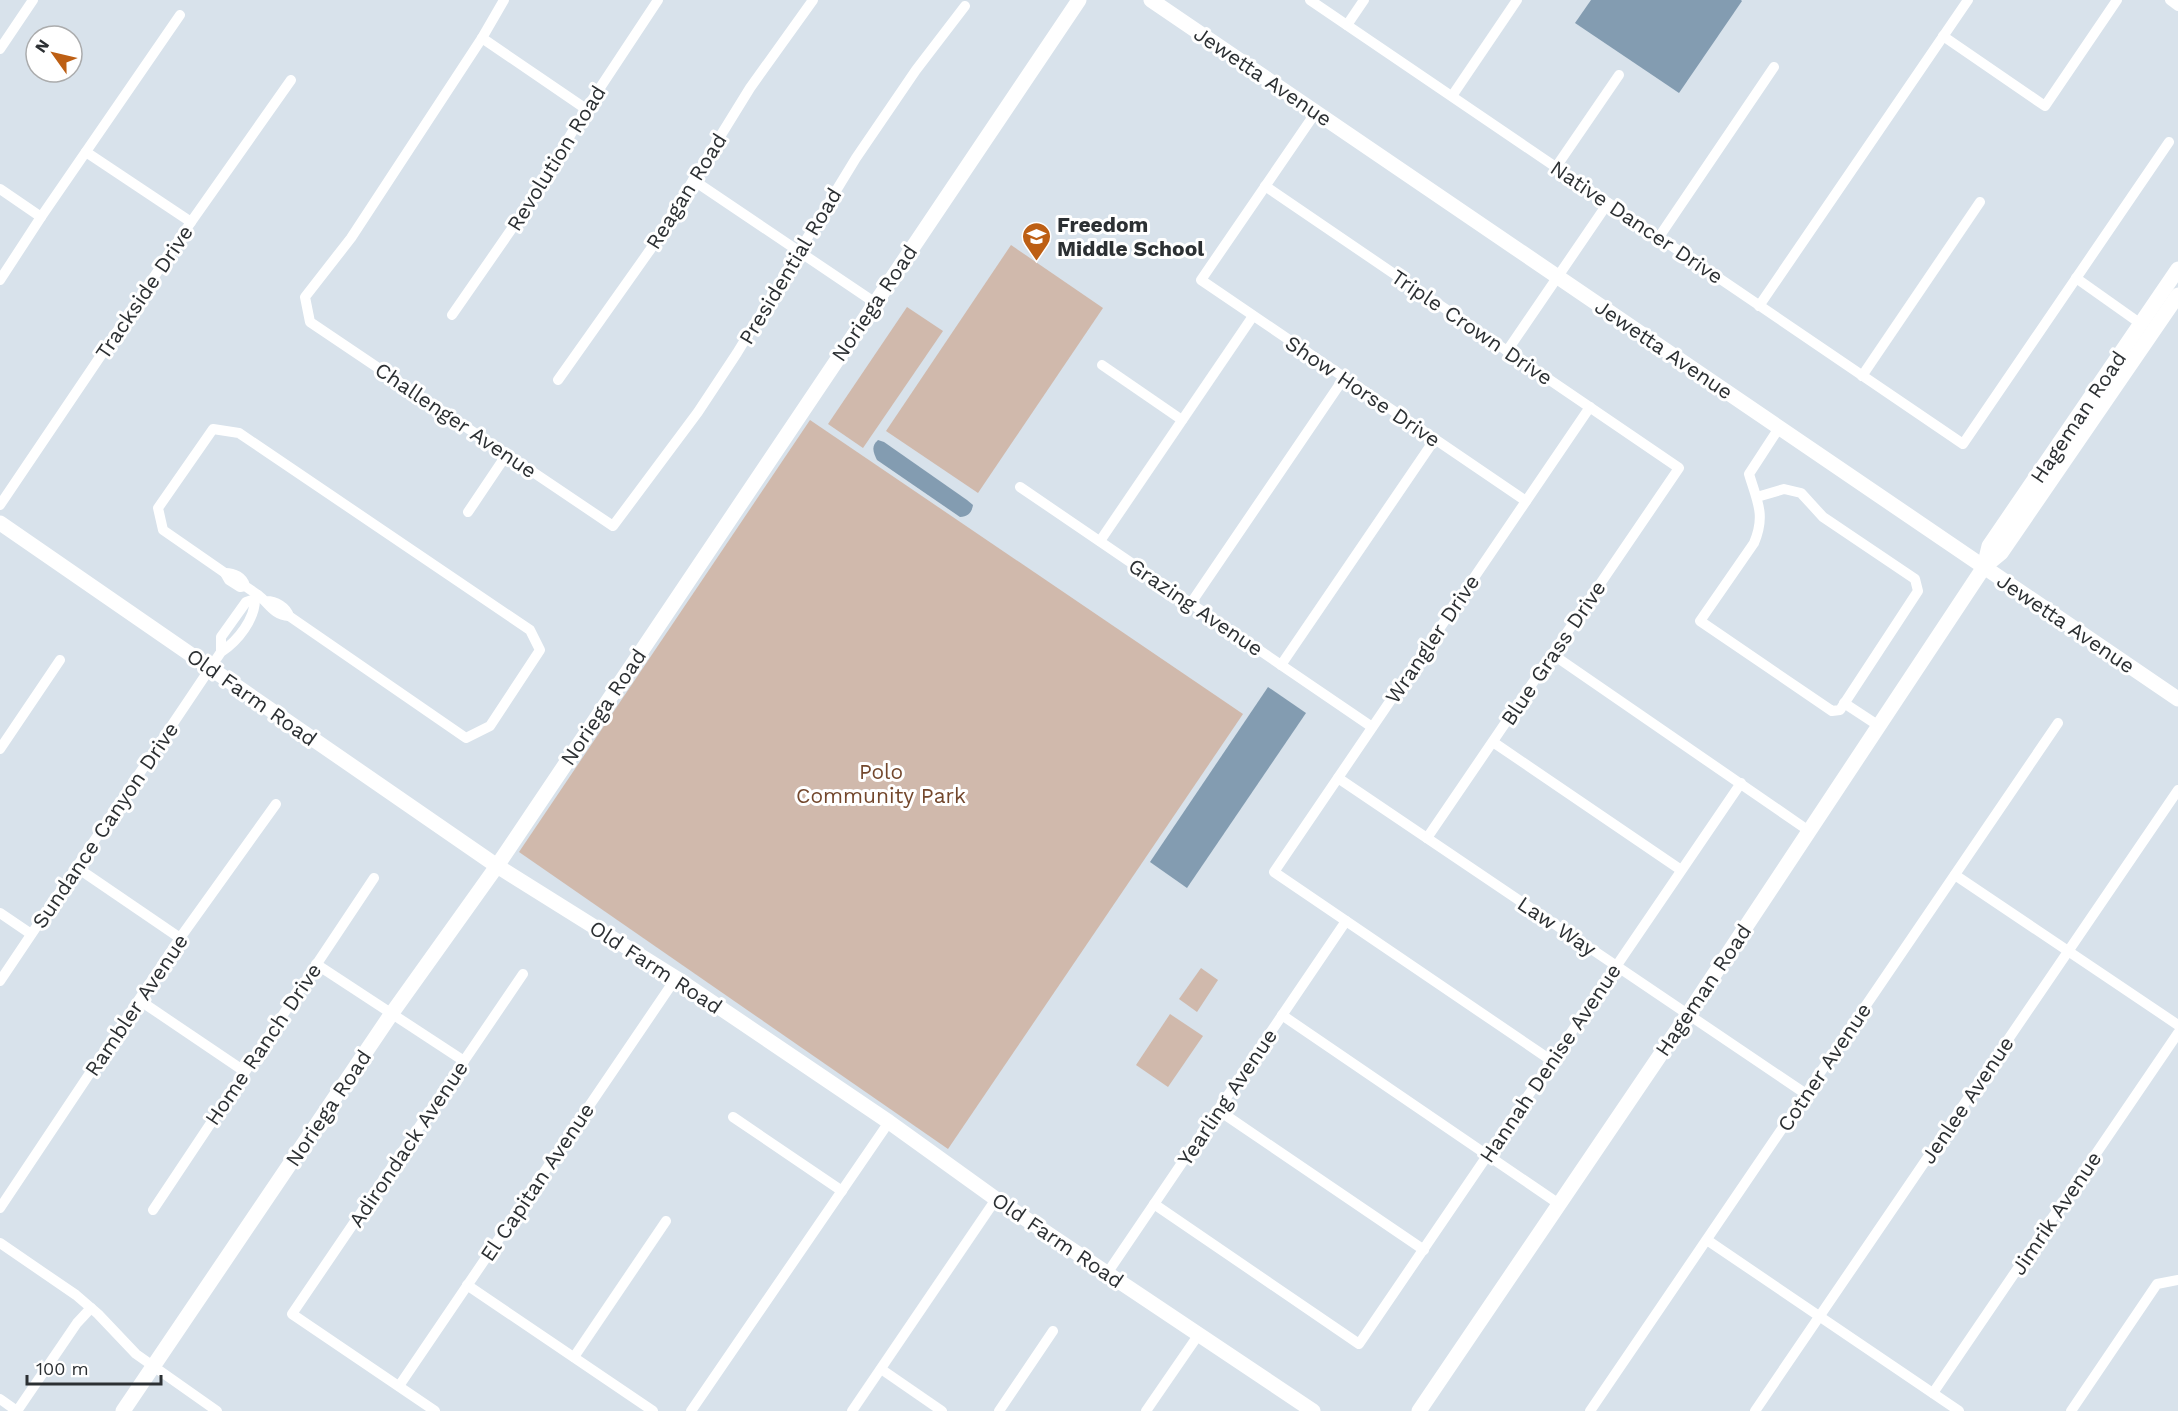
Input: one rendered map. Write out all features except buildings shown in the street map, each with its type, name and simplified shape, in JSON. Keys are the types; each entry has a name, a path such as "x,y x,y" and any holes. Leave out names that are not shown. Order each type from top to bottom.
{"street":[{"path":"0,49 33,0"},
{"path":"504,0 482,38 586,109"},
{"name":"Revolution Road","path":"452,315 529,204 586,109 658,0"},
{"name":"Reagan Road","path":"558,380 610,309 750,88 813,0"},
{"name":"Noriega Road","path":"123,1411 392,1013 497,866 1079,0"},
{"name":"Jewetta Avenue","path":"1151,0 2178,699"},
{"name":"Native Dancer Drive","path":"1310,0 1963,444 2076,278"},
{"path":"1347,25 1364,0"},
{"path":"1452,96 1517,0"},
{"path":"1760,306 1968,0"},
{"path":"1943,36 2045,106 2117,0"},
{"path":"2170,0 2178,6"},
{"name":"Presidential Road","path":"613,526 705,402 750,333 850,168 889,109 965,6"},
{"path":"0,280 180,15"},
{"name":"Challenger Avenue","path":"482,38 351,238 305,297 310,322 613,526"},
{"path":"1659,237 1774,67"},
{"path":"1556,167 1619,75"},
{"name":"Trackside Drive","path":"0,505 191,222 291,80"},
{"path":"1265,186 1316,112"},
{"path":"2141,324 2076,278 2169,142"},
{"path":"86,152 191,222"},
{"path":"693,180 874,302"},
{"name":"Show Horse Drive","path":"1265,186 1201,280 1526,501"},
{"name":"Triple Crown Drive","path":"1265,186 1679,468"},
{"path":"0,189 41,217"},
{"path":"1507,351 1608,202"},
{"path":"1862,376 1980,202"},
{"name":"Hageman Road","path":"1984,567 1989,546 2178,269"},
{"name":"Hageman Road","path":"1419,1411 1688,1014 1984,567 2001,554 2178,295"},
{"path":"1100,541 1253,316"},
{"path":"1102,365 1182,420"},
{"path":"1191,603 1344,378"},
{"name":"Wrangler Drive","path":"1346,921 1274,872 1590,407"},
{"path":"1757,497 1784,489 1801,494 1823,517 1915,579 1918,585 1918,591 1839,710 1832,711 1700,621 1754,543 1759,532 1761,518 1749,474 1779,428"},
{"path":"213,429 239,433 530,630 540,650 490,726 466,738 289,616 282,616 269,608 259,598 234,573 225,573 163,530 158,508 213,429"},
{"path":"1281,665 1435,439"},
{"path":"468,512 507,454"},
{"name":"Blue Grass Drive","path":"1427,838 1679,468"},
{"name":"Grazing Avenue","path":"1020,487 1372,727"},
{"name":"Old Farm Road","path":"0,523 497,866 676,978 888,1122 996,1199 1313,1411"},
{"name":"Sundance Canyon Drive","path":"0,981 222,652 232,645 255,611 259,598"},
{"path":"1552,654 1809,831"},
{"path":"0,750 60,660"},
{"path":"1844,703 1879,726"},
{"name":"Cotner Avenue","path":"1590,1411 2058,723"},
{"path":"1493,742 1681,870"},
{"name":"Law Way","path":"1338,778 1806,1094"},
{"name":"Hannah Denise Avenue","path":"1154,1204 1359,1344 1741,783"},
{"name":"Jenlee Avenue","path":"1755,1411 2178,790"},
{"name":"Rambler Avenue","path":"0,1208 180,938 276,804"},
{"path":"76,867 180,938"},
{"path":"1955,874 2178,1025"},
{"name":"Home Ranch Drive","path":"153,1210 374,878"},
{"path":"0,914 32,934"},
{"path":"1346,921 1552,1061"},
{"name":"Yearling Avenue","path":"1108,1272 1346,921"},
{"path":"316,964 464,1061"},
{"name":"Adirondack Avenue","path":"399,1386 292,1314 523,974"},
{"name":"El Capitan Avenue","path":"399,1386 676,978"},
{"path":"139,1000 244,1071"},
{"path":"1282,1015 1559,1204"},
{"name":"Jimrik Avenue","path":"1933,1393 2178,1033"},
{"path":"1218,1110 1424,1250"},
{"path":"733,1117 842,1191"},
{"path":"691,1411 888,1122"},
{"path":"852,1411 996,1199"},
{"path":"574,1358 666,1221"},
{"path":"1707,1240 1959,1411"},
{"path":"0,1243 91,1308 121,1340 153,1367 217,1411"},
{"path":"2071,1411 2157,1284 2178,1280"},
{"path":"467,1285 653,1411"},
{"path":"0,1399 17,1411 77,1323 91,1308"},
{"path":"999,1411 1053,1331"},
{"path":"1151,1409 1199,1334"},
{"path":"881,1369 942,1411"},
{"path":"399,1386 435,1411"}],"green space":[{"path":"1011,245 1103,308 978,493 886,431"},
{"path":"907,307 943,331 863,448 828,424"},
{"name":"Polo Community Park","path":"810,420 1243,714 948,1149 519,852"},
{"path":"1201,968 1218,980 1197,1012 1179,999"},
{"path":"1170,1014 1203,1036 1168,1087 1136,1065"}],"water":[{"path":"1591,0 1742,1 1679,93 1575,23"},
{"path":"878,440 967,500 973,505 971,512 960,517 877,460 873,449"},
{"path":"1268,687 1306,713 1187,888 1150,862"}],"place":[{"name":"Freedom Middle School","path":"1036,262"}]}
